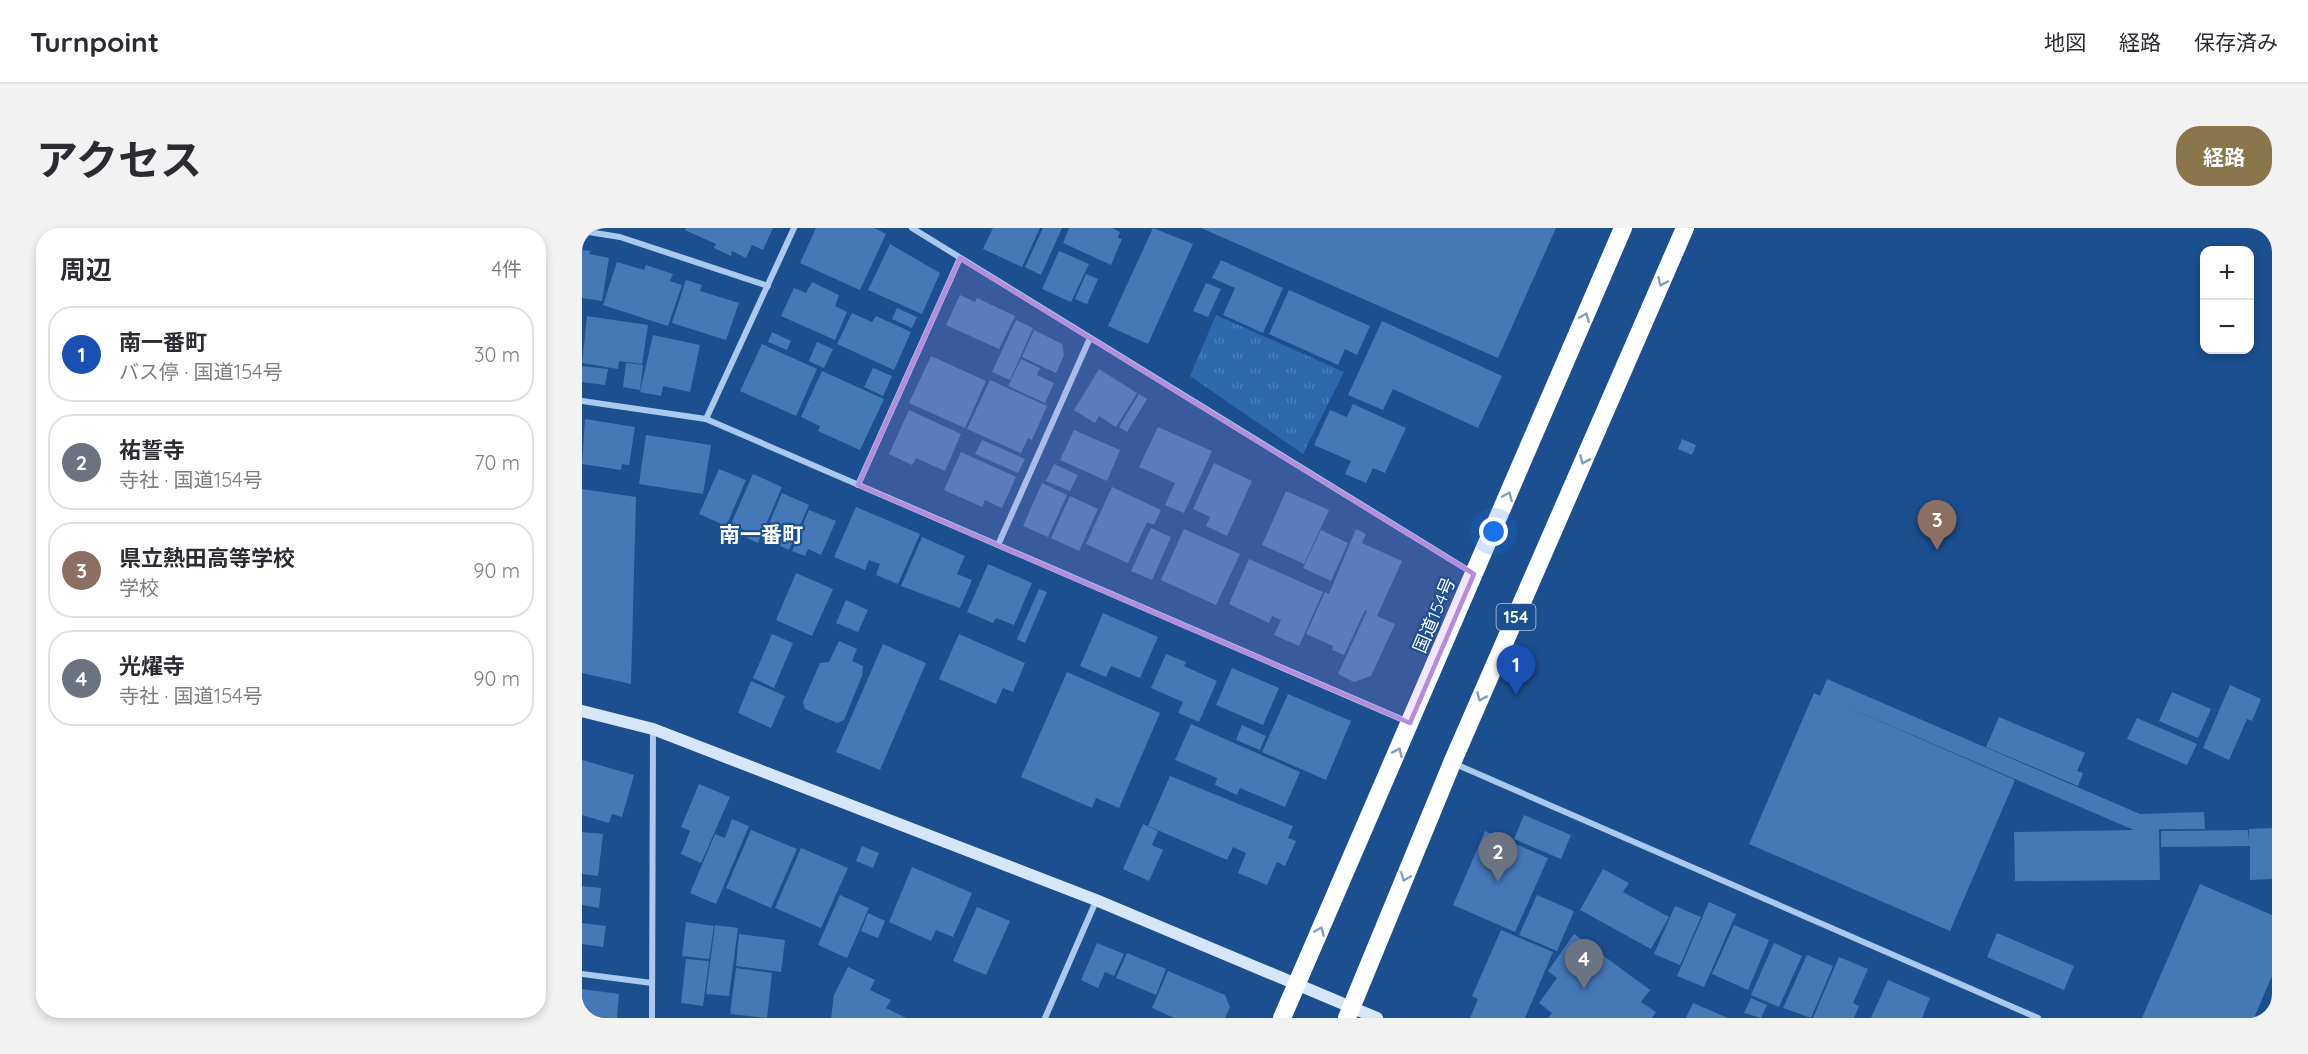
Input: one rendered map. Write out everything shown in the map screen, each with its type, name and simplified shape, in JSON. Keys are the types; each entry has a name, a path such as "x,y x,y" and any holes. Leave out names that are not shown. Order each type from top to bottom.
{"highway":[{"name":"国道154号","path":"1282,1018 1623,228"},
{"name":"154","path":"1350,1013 1452,763 1685,228"}],"street":[{"path":"706,419 794,228"},
{"path":"912,228 1474,574"},
{"path":"582,231 620,237 768,286"},
{"path":"858,485 960,258"},
{"path":"998,545 1090,338"},
{"path":"582,401 706,419 1410,723"},
{"path":"582,711 653,729 1096,900 1297,984 1350,1013 1377,1018"},
{"path":"652,1018 653,729"},
{"path":"1452,763 2038,1018"},
{"path":"1045,1018 1096,900"},
{"path":"582,974 652,983"}],"highlighted area":[{"path":"960,258 1474,574 1410,723 858,485"}],"green space":[{"path":"1216,315 1344,372 1303,454 1190,376"}],"building":[{"path":"686,228 773,228 763,250 752,245 746,258 732,251 731,256 714,248 716,244 685,230"},
{"path":"816,228 874,228 886,234 860,290 800,263"},
{"path":"993,228 1040,228 1022,267 983,249"},
{"path":"1043,228 1062,228 1041,275 1025,267"},
{"path":"1069,228 1112,228 1120,232 1118,238 1122,239 1111,265 1063,243"},
{"path":"1153,228 1193,244 1148,344 1108,326"},
{"path":"1201,228 1556,228 1498,358"},
{"path":"890,244 940,273 922,314 868,290"},
{"path":"582,250 590,251 589,254 609,258 602,301 582,298"},
{"path":"1059,251 1089,264 1071,302 1042,289"},
{"path":"1221,260 1283,288 1263,333 1223,315 1235,288 1212,278"},
{"path":"617,262 644,270 646,265 673,274 670,281 682,285 668,326 603,305"},
{"path":"1086,274 1098,279 1087,304 1075,299"},
{"path":"686,280 702,285 700,291 739,303 726,340 672,323"},
{"path":"812,282 839,295 835,306 847,312 835,340 781,316 794,288 806,293"},
{"path":"1206,283 1221,289 1208,317 1193,311"},
{"path":"1289,290 1370,326 1357,355 1345,349 1338,365 1269,334"},
{"path":"960,295 975,302 977,298 1015,316 999,349 946,325"},
{"path":"897,308 917,317 912,328 892,319"},
{"path":"852,313 872,322 876,316 911,332 894,370 837,344"},
{"path":"587,316 648,325 642,364 619,361 618,369 582,363"},
{"path":"1016,320 1033,328 1010,380 992,372"},
{"path":"1382,321 1502,376 1478,428 1393,389 1383,410 1348,395"},
{"path":"1034,330 1062,344 1064,355 1056,373 1022,357"},
{"path":"772,332 791,341 787,350 768,342"},
{"path":"653,335 700,345 690,392 663,386 661,396 640,392"},
{"path":"817,342 833,349 824,368 809,361"},
{"path":"762,344 817,369 796,416 740,391"},
{"path":"931,356 986,381 965,428 909,403"},
{"path":"1021,359 1040,368 1037,375 1054,383 1045,403 1008,386"},
{"path":"626,363 643,365 640,390 623,387"},
{"path":"582,366 608,369 605,385 582,382"},
{"path":"873,368 892,376 883,396 864,387"},
{"path":"1099,369 1137,393 1116,427 1099,416 1095,423 1074,410"},
{"path":"822,371 884,399 860,450 818,431 820,426 801,417"},
{"path":"990,380 1047,406 1032,440 1028,438 1021,453 967,429"},
{"path":"1139,394 1147,399 1127,432 1119,427"},
{"path":"1353,404 1406,428 1385,473 1373,468 1366,483 1345,474 1351,461 1314,445 1330,410 1347,417"},
{"path":"909,410 961,434 945,471 916,458 912,465 889,454"},
{"path":"585,419 635,427 629,465 622,464 621,470 582,464"},
{"path":"1158,427 1212,451 1184,513 1165,505 1175,483 1139,467"},
{"path":"1074,430 1120,450 1107,481 1060,460"},
{"path":"646,435 711,445 703,494 639,484"},
{"path":"1682,439 1696,445 1692,455 1678,449"},
{"path":"982,440 1025,459 1018,473 975,454"},
{"path":"961,452 1016,477 1002,508 985,500 982,507 944,490"},
{"path":"1214,463 1252,481 1227,536 1206,526 1210,517 1193,509"},
{"path":"1054,464 1078,475 1070,491 1046,481"},
{"path":"719,469 746,480 726,526 699,514"},
{"path":"753,474 782,487 758,543 741,535 743,529 731,524"},
{"path":"1042,483 1067,495 1048,537 1023,526"},
{"path":"1112,487 1161,510 1154,525 1147,522 1128,563 1086,544"},
{"path":"582,489 636,497 631,684 582,673"},
{"path":"1286,491 1329,510 1304,564 1262,545"},
{"path":"782,493 809,505 789,550 763,538"},
{"path":"1070,496 1098,509 1079,551 1051,538"},
{"path":"856,507 920,534 898,584 876,575 880,564 869,560 865,570 834,557"},
{"path":"809,510 836,521 821,555 808,549 805,556 792,551"},
{"path":"1151,528 1171,537 1152,580 1131,571"},
{"path":"1184,529 1240,554 1216,605 1161,580"},
{"path":"1356,529 1366,534 1362,543 1402,561 1377,616 1395,624 1371,676 1354,682 1338,674 1367,611 1365,610 1344,655 1332,650 1333,646 1306,634 1325,592 1329,594"},
{"path":"1321,530 1348,543 1331,581 1303,568"},
{"path":"922,537 965,556 957,574 972,580 960,608 901,586"},
{"path":"1249,559 1323,592 1299,646 1274,635 1281,620 1272,616 1269,623 1229,604"},
{"path":"988,564 1032,583 1014,625 996,618 993,623 967,612"},
{"path":"796,573 833,589 812,636 776,620"},
{"path":"1039,589 1047,592 1025,643 1017,639"},
{"path":"846,600 868,610 858,632 836,623"},
{"path":"1103,613 1158,637 1140,678 1111,666 1106,677 1080,666"},
{"path":"772,634 793,643 774,688 753,678"},
{"path":"959,634 1025,663 1013,692 1003,688 996,704 939,679"},
{"path":"839,641 857,649 852,661 863,666 862,676 844,720 837,723 805,709 803,702 820,663 829,662"},
{"path":"883,644 926,663 880,770 836,752"},
{"path":"1166,654 1186,662 1184,666 1217,681 1199,722 1178,713 1183,702 1151,688"},
{"path":"1232,668 1279,688 1263,725 1216,705"},
{"path":"1067,672 1160,713 1119,808 1096,798 1092,808 1021,777"},
{"path":"1827,679 2140,814 2204,812 2205,829 2159,829 2160,880 2015,881 2014,832 2134,830 1833,701 2015,780 1950,931 1749,844 1814,693 1820,696"},
{"path":"751,681 785,696 771,728 738,713"},
{"path":"2230,685 2261,699 2252,721 2247,719 2229,760 2203,748"},
{"path":"2172,692 2211,709 2198,738 2159,721"},
{"path":"1288,694 1351,721 1326,780 1262,752"},
{"path":"1999,717 2085,753 2077,771 2083,773 2078,786 1986,747"},
{"path":"2137,718 2197,744 2187,765 2127,739"},
{"path":"1191,724 1300,772 1285,807 1240,788 1237,795 1215,785 1217,778 1175,760"},
{"path":"1242,725 1266,736 1260,750 1236,740"},
{"path":"582,760 634,775 622,817 612,814 609,823 582,815"},
{"path":"1170,776 1293,826 1288,838 1296,841 1285,866 1277,862 1267,885 1238,873 1246,853 1233,847 1227,860 1148,826"},
{"path":"699,784 730,797 701,863 681,854 690,831 681,827"},
{"path":"1524,815 1571,835 1561,859 1514,839"},
{"path":"732,819 749,826 716,904 690,893 715,834 725,838"},
{"path":"1143,824 1158,831 1152,845 1163,850 1149,881 1123,869"},
{"path":"2272,828 2272,879 2250,880 2250,846 2161,847 2161,831 2248,830 2249,842 2249,829"},
{"path":"751,830 797,849 771,908 726,888"},
{"path":"1485,831 1548,858 1515,932 1453,905"},
{"path":"582,832 603,834 598,876 582,874"},
{"path":"862,846 879,853 873,868 856,861"},
{"path":"801,848 848,868 821,928 775,908"},
{"path":"912,867 972,893 953,937 936,930 931,941 889,922"},
{"path":"1603,869 1629,883 1623,892 1669,917 1651,949 1580,910"},
{"path":"2200,884 2272,915 2272,976 2254,1018 2142,1018"},
{"path":"582,886 601,888 599,908 582,905"},
{"path":"840,895 869,908 847,958 818,945"},
{"path":"1537,895 1574,911 1557,951 1519,935"},
{"path":"1709,902 1736,914 1704,987 1677,976"},
{"path":"1675,906 1701,917 1680,965 1654,954"},
{"path":"977,907 1010,921 986,975 953,961"},
{"path":"868,913 885,921 878,938 861,931"},
{"path":"686,922 714,926 709,959 682,956"},
{"path":"582,923 606,926 603,947 582,944"},
{"path":"715,925 738,928 729,996 706,994"},
{"path":"1734,925 1769,940 1748,990 1712,974"},
{"path":"1501,930 1553,952 1525,1018 1470,1018 1478,999 1472,996"},
{"path":"1997,933 2074,966 2064,990 1987,957"},
{"path":"739,934 785,940 781,972 736,966"},
{"path":"1574,934 1650,990 1641,1002 1656,1012 1652,1018 1548,1018 1552,1013 1539,1003 1557,978 1548,971"},
{"path":"1097,943 1124,954 1114,976 1105,972 1098,988 1081,980"},
{"path":"1774,943 1802,956 1779,1007 1751,995"},
{"path":"1127,953 1166,969 1156,995 1116,978"},
{"path":"1807,955 1833,966 1811,1018 1783,1008"},
{"path":"1839,957 1868,969 1853,1003 1859,1006 1854,1018 1813,1018"},
{"path":"686,959 709,961 703,1006 681,1003"},
{"path":"848,967 875,980 870,990 891,1000 886,1008 906,1018 831,1018 834,995"},
{"path":"736,968 772,973 767,1018 730,1014"},
{"path":"1168,971 1225,995 1230,1007 1225,1018 1174,1018 1152,1008"},
{"path":"1888,980 1930,998 1922,1018 1871,1018"},
{"path":"582,989 619,994 617,1018 582,1018"},
{"path":"1751,998 1767,1005 1761,1018 1744,1013"},
{"path":"1693,1003 1728,1018 1686,1018"}],"place":[{"name":"県立熱田高等学校","path":"1937,550"},
{"name":"南一番町","path":"1516,695"},
{"name":"祐誓寺","path":"1498,882"},
{"name":"光燿寺","path":"1584,989"}],"district":[{"name":"南一番町","path":"761,534"}]}
